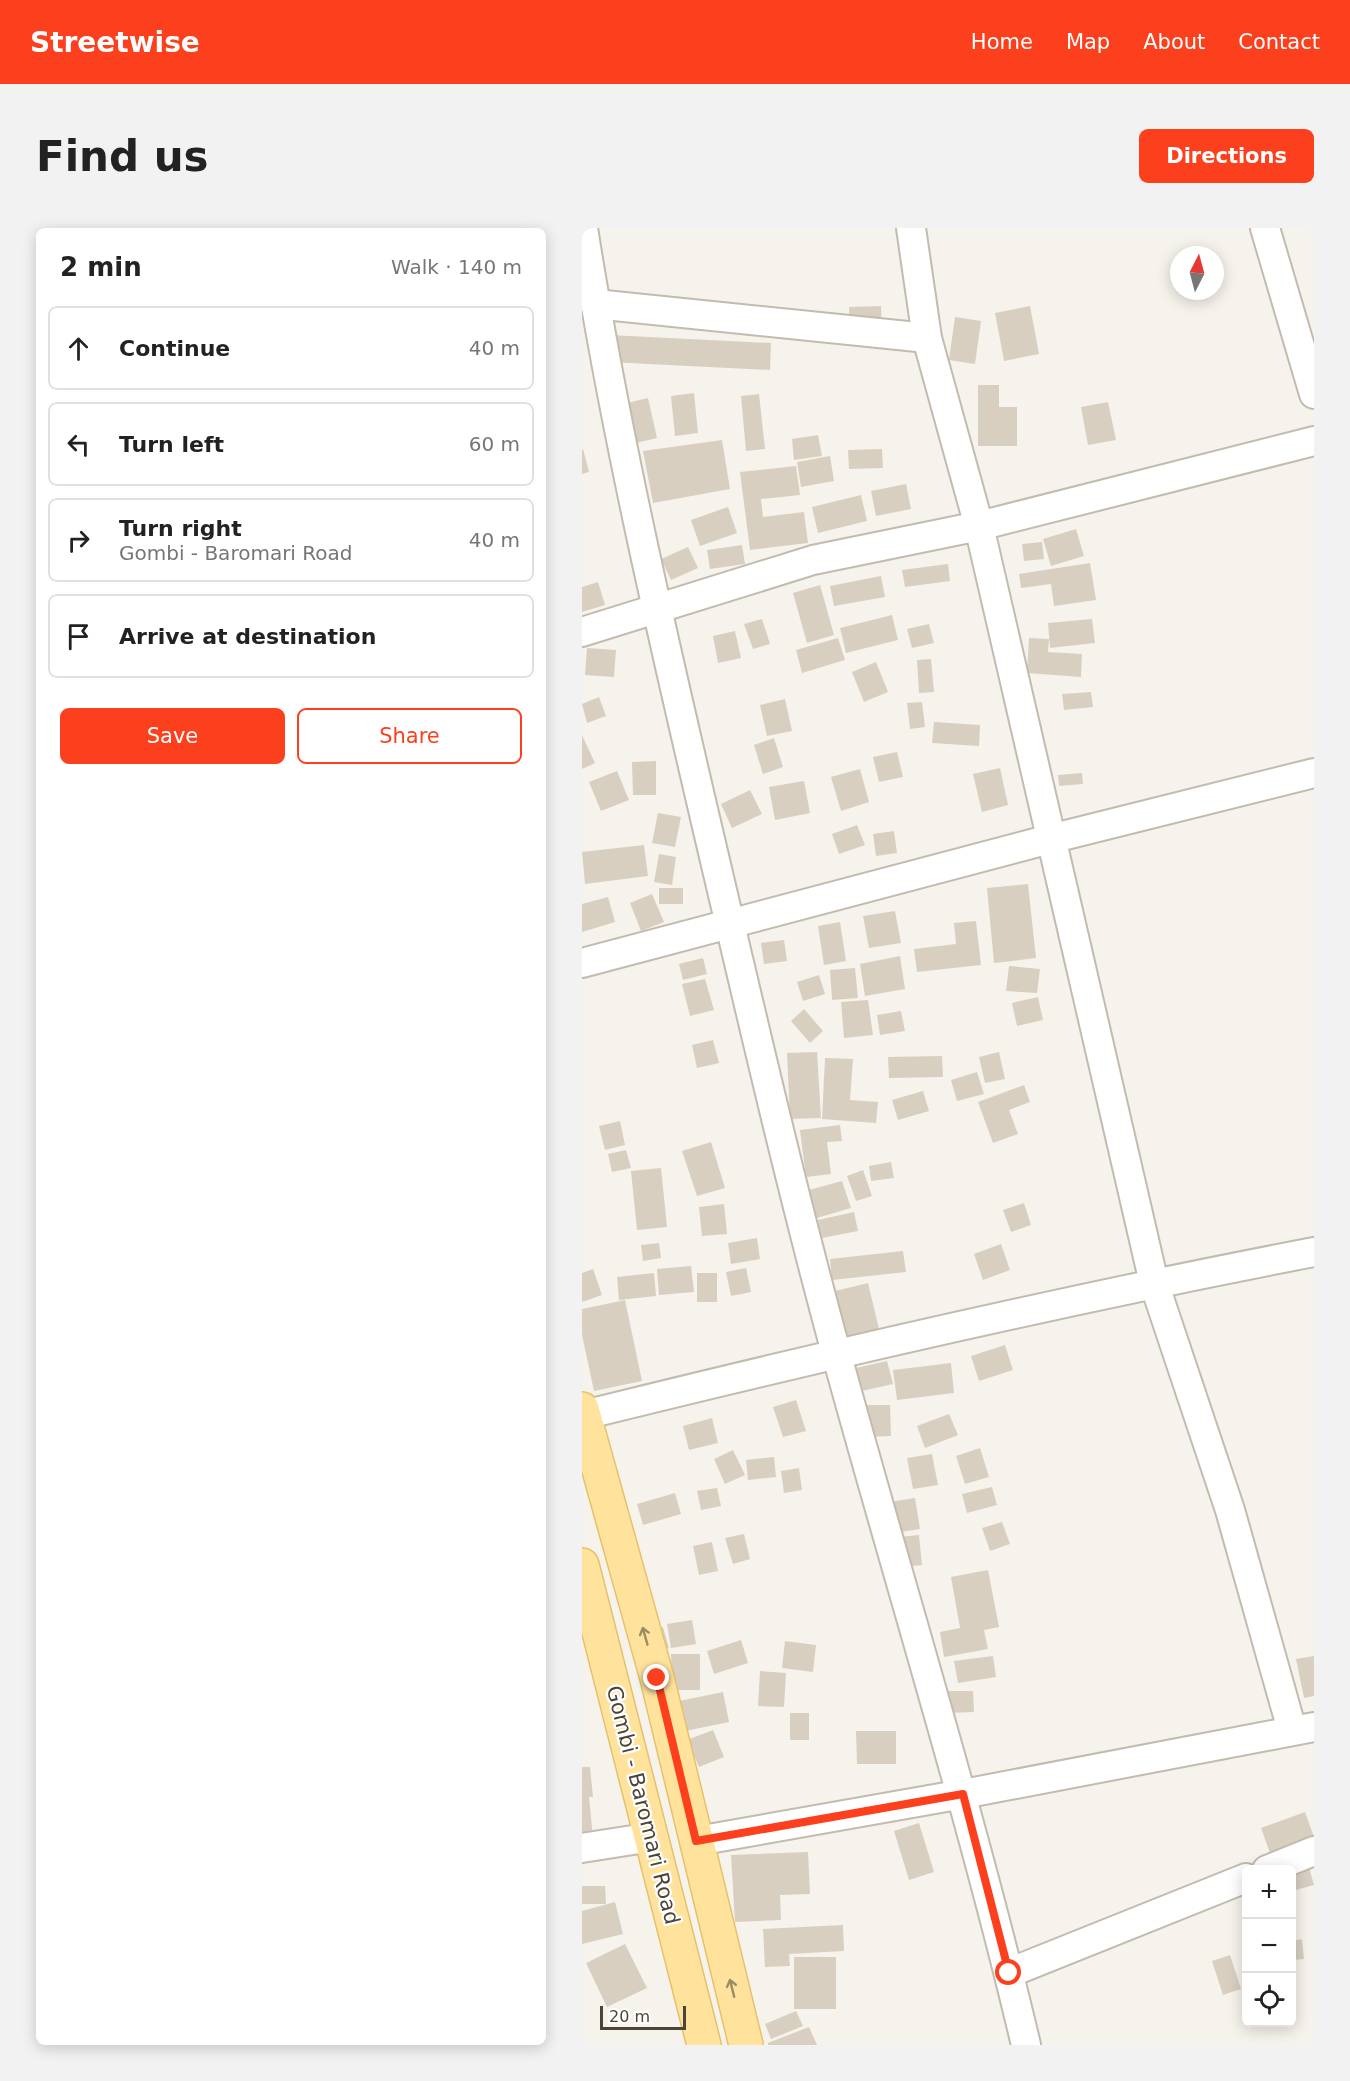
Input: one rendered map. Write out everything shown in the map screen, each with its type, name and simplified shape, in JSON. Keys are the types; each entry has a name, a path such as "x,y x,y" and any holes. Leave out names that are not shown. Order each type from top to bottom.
{"main road":[{"name":"Gombi - Baromari Road","path":"583,1412 657,1678 746,2045"},
{"name":"Gombi - Baromari Road","path":"582,1564 704,2045"}],"street":[{"path":"583,228 595,304 656,609 729,923 836,1353 963,1794 1026,2045"},
{"path":"696,1841 963,1794 1303,1729 1154,1283 979,526 927,338 911,228"},
{"path":"1265,228 1314,394"},
{"path":"595,304 927,338"},
{"path":"582,632 813,560 979,526 1314,441"},
{"path":"582,963 1050,839 1314,773"},
{"path":"583,1412 1154,1283 1314,1252"},
{"path":"582,1848 652,1837"},
{"path":"1277,1865 1314,1851"},
{"path":"1009,1973 1242,1880"}],"building":[{"path":"881,306 882,336 850,336 849,307"},
{"path":"1030,306 1039,354 1004,361 995,313"},
{"path":"955,317 981,321 975,364 949,360"},
{"path":"609,335 771,343 770,370 608,362"},
{"path":"978,385 999,385 999,407 1017,407 1017,446 978,446"},
{"path":"694,393 698,433 675,436 671,396"},
{"path":"759,394 765,449 746,451 741,396"},
{"path":"648,398 657,438 632,444 623,404"},
{"path":"1108,402 1116,440 1088,445 1081,407"},
{"path":"818,435 822,456 794,460 792,439"},
{"path":"722,440 730,489 653,503 643,451"},
{"path":"882,449 883,468 849,469 848,450"},
{"path":"582,450 589,472 582,474"},
{"path":"830,456 834,481 801,487 797,462"},
{"path":"796,466 800,495 761,499 763,517 804,512 808,543 750,550 740,472"},
{"path":"906,484 911,509 876,516 871,491"},
{"path":"861,495 867,521 818,533 812,507"},
{"path":"728,507 737,533 700,546 691,520"},
{"path":"1076,529 1084,556 1051,566 1043,539"},
{"path":"1042,542 1044,559 1024,561 1022,544"},
{"path":"742,545 745,564 710,569 707,550"},
{"path":"688,547 698,568 671,580 661,559"},
{"path":"1090,563 1096,600 1054,606 1051,584 1021,588 1019,574"},
{"path":"948,564 950,581 905,587 902,570"},
{"path":"881,576 885,597 834,606 830,586"},
{"path":"598,582 605,605 582,612 582,587"},
{"path":"820,585 834,635 807,643 793,593"},
{"path":"892,615 898,640 846,653 840,628"},
{"path":"762,619 770,644 753,649 744,624"},
{"path":"1092,619 1095,643 1050,648 1048,623"},
{"path":"929,624 934,643 912,648 907,629"},
{"path":"735,631 741,658 718,663 713,636"},
{"path":"838,638 845,660 802,673 796,650"},
{"path":"1029,638 1049,639 1048,652 1082,654 1081,677 1027,673"},
{"path":"587,648 616,650 614,677 585,675"},
{"path":"931,659 934,692 919,693 917,660"},
{"path":"876,662 888,692 864,702 852,672"},
{"path":"1091,692 1093,707 1064,710 1062,694"},
{"path":"599,697 606,716 587,723 582,704"},
{"path":"785,699 792,731 767,736 760,705"},
{"path":"922,702 925,727 910,729 907,703"},
{"path":"934,722 980,725 979,746 932,743"},
{"path":"582,735 595,763 582,769"},
{"path":"774,738 783,767 763,774 754,745"},
{"path":"897,752 903,777 879,782 873,757"},
{"path":"656,761 656,795 633,795 632,762"},
{"path":"1000,768 1008,805 982,812 973,774"},
{"path":"860,769 869,802 841,811 831,777"},
{"path":"617,771 629,800 601,811 589,782"},
{"path":"1082,773 1083,784 1059,786 1058,775"},
{"path":"804,781 810,813 775,820 769,787"},
{"path":"750,790 762,814 732,828 721,804"},
{"path":"658,813 681,817 675,847 652,843"},
{"path":"857,825 865,845 839,854 832,834"},
{"path":"894,831 897,853 876,856 873,834"},
{"path":"644,845 648,876 585,884 582,852"},
{"path":"659,854 676,857 672,885 654,882"},
{"path":"1028,884 1036,958 994,963 987,888"},
{"path":"659,888 683,888 683,904 659,904"},
{"path":"652,894 664,922 641,931 630,903"},
{"path":"608,897 615,922 582,932 582,904"},
{"path":"895,911 901,943 869,948 863,916"},
{"path":"976,921 981,965 917,972 914,949 956,944 954,923"},
{"path":"840,922 846,961 824,965 818,926"},
{"path":"784,940 787,961 764,964 761,943"},
{"path":"900,956 905,989 865,996 860,964"},
{"path":"703,958 707,974 683,980 679,964"},
{"path":"1009,966 1040,969 1037,993 1006,991"},
{"path":"855,968 858,998 832,1000 830,970"},
{"path":"819,975 825,994 803,1001 797,982"},
{"path":"705,979 714,1010 690,1016 682,984"},
{"path":"1038,997 1043,1020 1017,1026 1012,1003"},
{"path":"868,1000 873,1035 844,1038 841,1002"},
{"path":"804,1009 823,1031 810,1043 791,1021"},
{"path":"901,1011 905,1031 880,1035 877,1015"},
{"path":"713,1040 719,1063 697,1068 692,1045"},
{"path":"817,1052 821,1118 790,1119 787,1053"},
{"path":"999,1052 1005,1079 985,1083 979,1057"},
{"path":"942,1056 943,1077 889,1078 888,1057"},
{"path":"825,1058 853,1059 850,1100 878,1102 876,1123 822,1119"},
{"path":"977,1072 984,1094 957,1101 951,1080"},
{"path":"1024,1085 1030,1102 1009,1110 1018,1134 993,1143 978,1102"},
{"path":"923,1091 929,1111 898,1120 892,1100"},
{"path":"620,1121 625,1145 605,1150 599,1126"},
{"path":"840,1125 842,1141 827,1142 831,1174 806,1177 800,1130"},
{"path":"711,1142 725,1188 697,1196 682,1151"},
{"path":"626,1150 631,1168 612,1172 608,1154"},
{"path":"891,1162 894,1178 871,1181 869,1166"},
{"path":"661,1168 667,1227 637,1230 631,1171"},
{"path":"863,1170 872,1196 856,1201 847,1176"},
{"path":"842,1181 851,1208 817,1218 809,1190"},
{"path":"1024,1203 1031,1225 1011,1232 1003,1210"},
{"path":"724,1204 727,1234 702,1236 699,1207"},
{"path":"854,1212 858,1231 822,1238 818,1220"},
{"path":"757,1238 760,1259 731,1264 728,1243"},
{"path":"659,1243 661,1258 643,1261 641,1245"},
{"path":"1001,1244 1010,1270 983,1280 974,1254"},
{"path":"903,1251 906,1272 832,1280 830,1259"},
{"path":"691,1266 694,1292 659,1295 657,1269"},
{"path":"746,1268 751,1292 731,1296 726,1272"},
{"path":"593,1269 602,1295 582,1302 582,1273"},
{"path":"654,1273 656,1296 619,1300 617,1277"},
{"path":"697,1273 717,1273 717,1302 697,1302"},
{"path":"868,1283 879,1329 846,1337 835,1291"},
{"path":"625,1300 642,1381 594,1391 582,1335 582,1309"},
{"path":"1005,1345 1013,1370 979,1381 971,1356"},
{"path":"887,1361 893,1384 853,1393 847,1370"},
{"path":"951,1363 954,1393 897,1400 893,1370"},
{"path":"796,1400 806,1431 783,1437 773,1407"},
{"path":"865,1405 890,1405 891,1436 866,1437"},
{"path":"949,1414 958,1435 925,1448 917,1426"},
{"path":"712,1418 718,1443 689,1450 683,1426"},
{"path":"980,1448 989,1477 965,1484 956,1456"},
{"path":"733,1450 745,1475 725,1484 714,1459"},
{"path":"932,1454 938,1485 913,1489 907,1458"},
{"path":"774,1457 776,1477 748,1480 746,1460"},
{"path":"799,1468 802,1490 784,1493 781,1471"},
{"path":"992,1487 997,1505 967,1513 962,1494"},
{"path":"717,1488 721,1506 701,1510 697,1491"},
{"path":"675,1493 681,1514 643,1525 637,1504"},
{"path":"915,1498 920,1529 894,1533 889,1502"},
{"path":"1002,1522 1010,1544 990,1551 982,1528"},
{"path":"744,1534 750,1559 733,1564 725,1538"},
{"path":"919,1535 922,1565 902,1567 899,1537"},
{"path":"712,1542 718,1571 699,1575 693,1546"},
{"path":"988,1570 999,1627 984,1630 988,1649 944,1657 940,1632 960,1628 951,1577"},
{"path":"692,1620 696,1644 671,1648 667,1624"},
{"path":"663,1627 669,1648 657,1651 651,1630"},
{"path":"741,1640 748,1663 714,1674 707,1651"},
{"path":"785,1641 816,1645 813,1672 782,1668"},
{"path":"671,1654 700,1654 700,1690 672,1690"},
{"path":"993,1656 996,1677 958,1683 954,1661"},
{"path":"1314,1656 1314,1696 1304,1698 1296,1659"},
{"path":"760,1671 786,1673 784,1707 758,1706"},
{"path":"947,1691 973,1691 974,1712 948,1713"},
{"path":"723,1692 729,1722 685,1731 679,1701"},
{"path":"790,1713 809,1713 809,1740 790,1740"},
{"path":"713,1730 724,1757 699,1767 687,1740"},
{"path":"856,1731 896,1731 896,1764 857,1764"},
{"path":"582,1767 590,1767 593,1797 589,1797 593,1838 582,1839"},
{"path":"1305,1812 1314,1837 1270,1853 1261,1828"},
{"path":"919,1823 934,1872 909,1880 894,1831"},
{"path":"808,1852 810,1894 780,1895 781,1920 735,1922 731,1855"},
{"path":"1309,1867 1314,1885 1296,1890 1296,1871"},
{"path":"582,1886 605,1886 606,1904 582,1904"},
{"path":"615,1902 623,1934 582,1944 582,1911"},
{"path":"843,1925 844,1951 789,1954 790,1966 765,1967 763,1929"},
{"path":"1302,1939 1304,1959 1296,1960 1296,1940"},
{"path":"625,1944 647,1988 607,2007 586,1963"},
{"path":"1230,1955 1241,1989 1223,1995 1212,1961"},
{"path":"794,1957 836,1957 836,2009 794,2009"},
{"path":"796,2011 803,2026 771,2039 765,2024"},
{"path":"809,2027 817,2045 768,2045 768,2043"}],"route":[{"path":"657,1678 696,1841 963,1794 1009,1973"}]}
